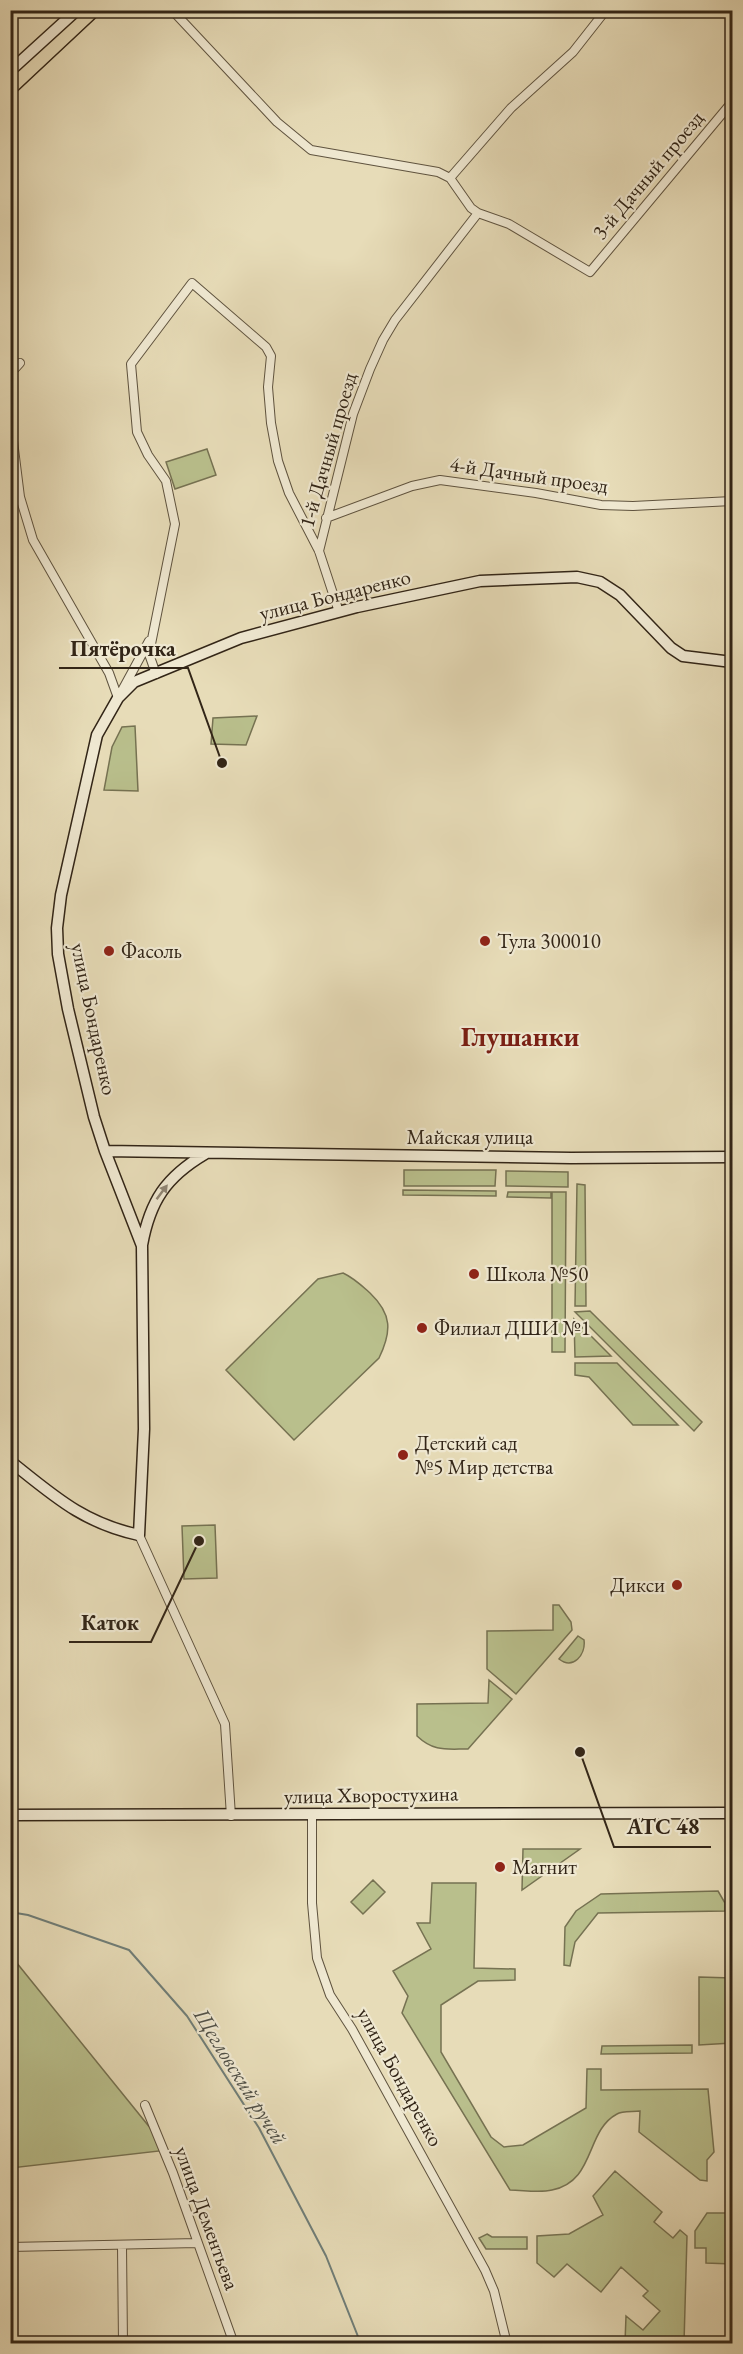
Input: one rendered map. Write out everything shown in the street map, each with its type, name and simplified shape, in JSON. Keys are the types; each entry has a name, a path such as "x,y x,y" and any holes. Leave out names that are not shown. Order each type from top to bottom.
{"street":[{"path":"10,71 76,10"},
{"path":"172,10 277,122 311,150 438,172 450,178 471,208 478,213"},
{"path":"450,178 511,108 573,52 606,10"},
{"name":"3-й Дачный проезд","path":"478,213 508,224 590,272 732,102"},
{"name":"1-й Дачный проезд","path":"319,552 353,414 383,340 478,213"},
{"path":"156,674 149,654 175,524 166,481 148,455 137,432 132,364 192,283 266,347 272,356 268,387 271,423 279,461 289,493 319,552 339,612"},
{"path":"10,374 20,363"},
{"path":"10,417 20,497 33,540 109,673 117,698"},
{"name":"4-й Дачный проезд","path":"326,518 412,486 440,480 536,493 601,505 633,506 732,501"},
{"name":"улица Бондаренко","path":"231,1816 225,1724 139,1535 144,1429 142,1246 94,1117 68,1009 58,954 57,928 61,895 97,735 117,698 134,682 241,638 339,612 480,581 577,577 600,582 620,595 654,633 683,656 732,662"},
{"path":"117,698 153,634"},
{"name":"Майская улица","path":"105,1151 571,1158 732,1157"},
{"path":"142,1246 147,1219 161,1193 180,1171 207,1153"},
{"path":"10,1461 81,1515 120,1531 139,1535"},
{"name":"улица Хворостухина","path":"10,1815 732,1813"},
{"name":"улица Бондаренко","path":"312,1815 312,1903 315,1948 320,1969 330,1995 352,2029 485,2270 494,2291 507,2343"},
{"name":"улица Дементьева","path":"145,2105 173,2173 196,2243 234,2343"},
{"path":"10,2247 196,2243"},
{"path":"122,2246 123,2343"}],"green space":[{"path":"207,449 216,475 175,489 166,462"},
{"path":"257,716 246,745 211,744 213,718"},
{"path":"135,726 138,791 104,790 112,747 122,727"},
{"path":"404,1170 496,1170 495,1186 404,1186"},
{"path":"506,1171 568,1172 568,1187 506,1186"},
{"path":"577,1184 585,1185 586,1306 575,1306"},
{"path":"403,1190 496,1191 496,1196 403,1195"},
{"path":"508,1192 551,1192 551,1198 507,1197"},
{"path":"552,1192 566,1192 565,1352 552,1352"},
{"path":"343,1273 364,1287 383,1308 388,1323 386,1339 379,1358 294,1440 226,1370 318,1279"},
{"path":"590,1311 702,1422 694,1431 575,1312"},
{"path":"574,1319 611,1356 575,1357"},
{"path":"575,1363 617,1363 678,1425 633,1425 589,1377 575,1375"},
{"path":"215,1525 217,1578 184,1579 182,1526"},
{"path":"553,1605 559,1605 571,1622 572,1630 516,1694 487,1669 487,1631 553,1630"},
{"path":"578,1636 584,1640 581,1656 569,1663 559,1659"},
{"path":"489,1680 512,1699 468,1749 435,1747 417,1736 417,1704 488,1703"},
{"path":"523,1849 580,1849 522,1890"},
{"path":"373,1880 385,1892 363,1914 351,1902"},
{"path":"432,1883 476,1883 474,1968 515,1969 515,1980 478,1981 441,2005 441,2052 491,2137 504,2147 523,2145 586,2108 587,2069 601,2069 601,2090 708,2089 714,2152 707,2160 707,2181 700,2180 639,2132 640,2111 619,2113 607,2122 576,2177 566,2185 547,2191 510,2190 402,2013 408,1996 393,1971 431,1949 417,1923 430,1923"},
{"path":"718,1891 725,1903 725,1911 598,1913 575,1942 570,1966 564,1965 565,1927 576,1911 601,1894"},
{"path":"11,1961 16,1962 168,2150 11,2168"},
{"path":"699,1977 732,1978 732,2043 699,2045"},
{"path":"692,2045 692,2053 601,2054 602,2046"},
{"path":"615,2171 662,2212 654,2222 673,2238 680,2230 687,2236 684,2343 625,2343 626,2316 643,2330 660,2311 643,2296 648,2291 621,2267 601,2292 567,2264 554,2277 537,2263 537,2236 569,2234 603,2215 593,2196"},
{"path":"707,2213 731,2213 732,2264 706,2263 706,2248 695,2248 695,2231"},
{"path":"487,2234 492,2237 527,2237 527,2249 486,2249 479,2238"}],"waterway":[{"name":"Щегловский ручей","path":"10,1912 28,1915 129,1950 187,2016 259,2128 326,2256 361,2344"}],"tram line":[{"path":"10,98 104,10"}],"place":[{"name":"Пятёрочка","path":"222,763"},
{"name":"Тула 300010","path":"485,941"},
{"name":"Фасоль","path":"109,951"},
{"name":"Школа №50","path":"474,1274"},
{"name":"Филиал ДШИ №1","path":"422,1328"},
{"name":"Детский сад №5 Мир детства","path":"403,1455"},
{"name":"Каток","path":"199,1541"},
{"name":"Дикси","path":"677,1585"},
{"name":"АТС 48","path":"580,1752"},
{"name":"Магнит","path":"500,1867"}],"district":[{"name":"Глушанки","path":"520,1037"}]}
